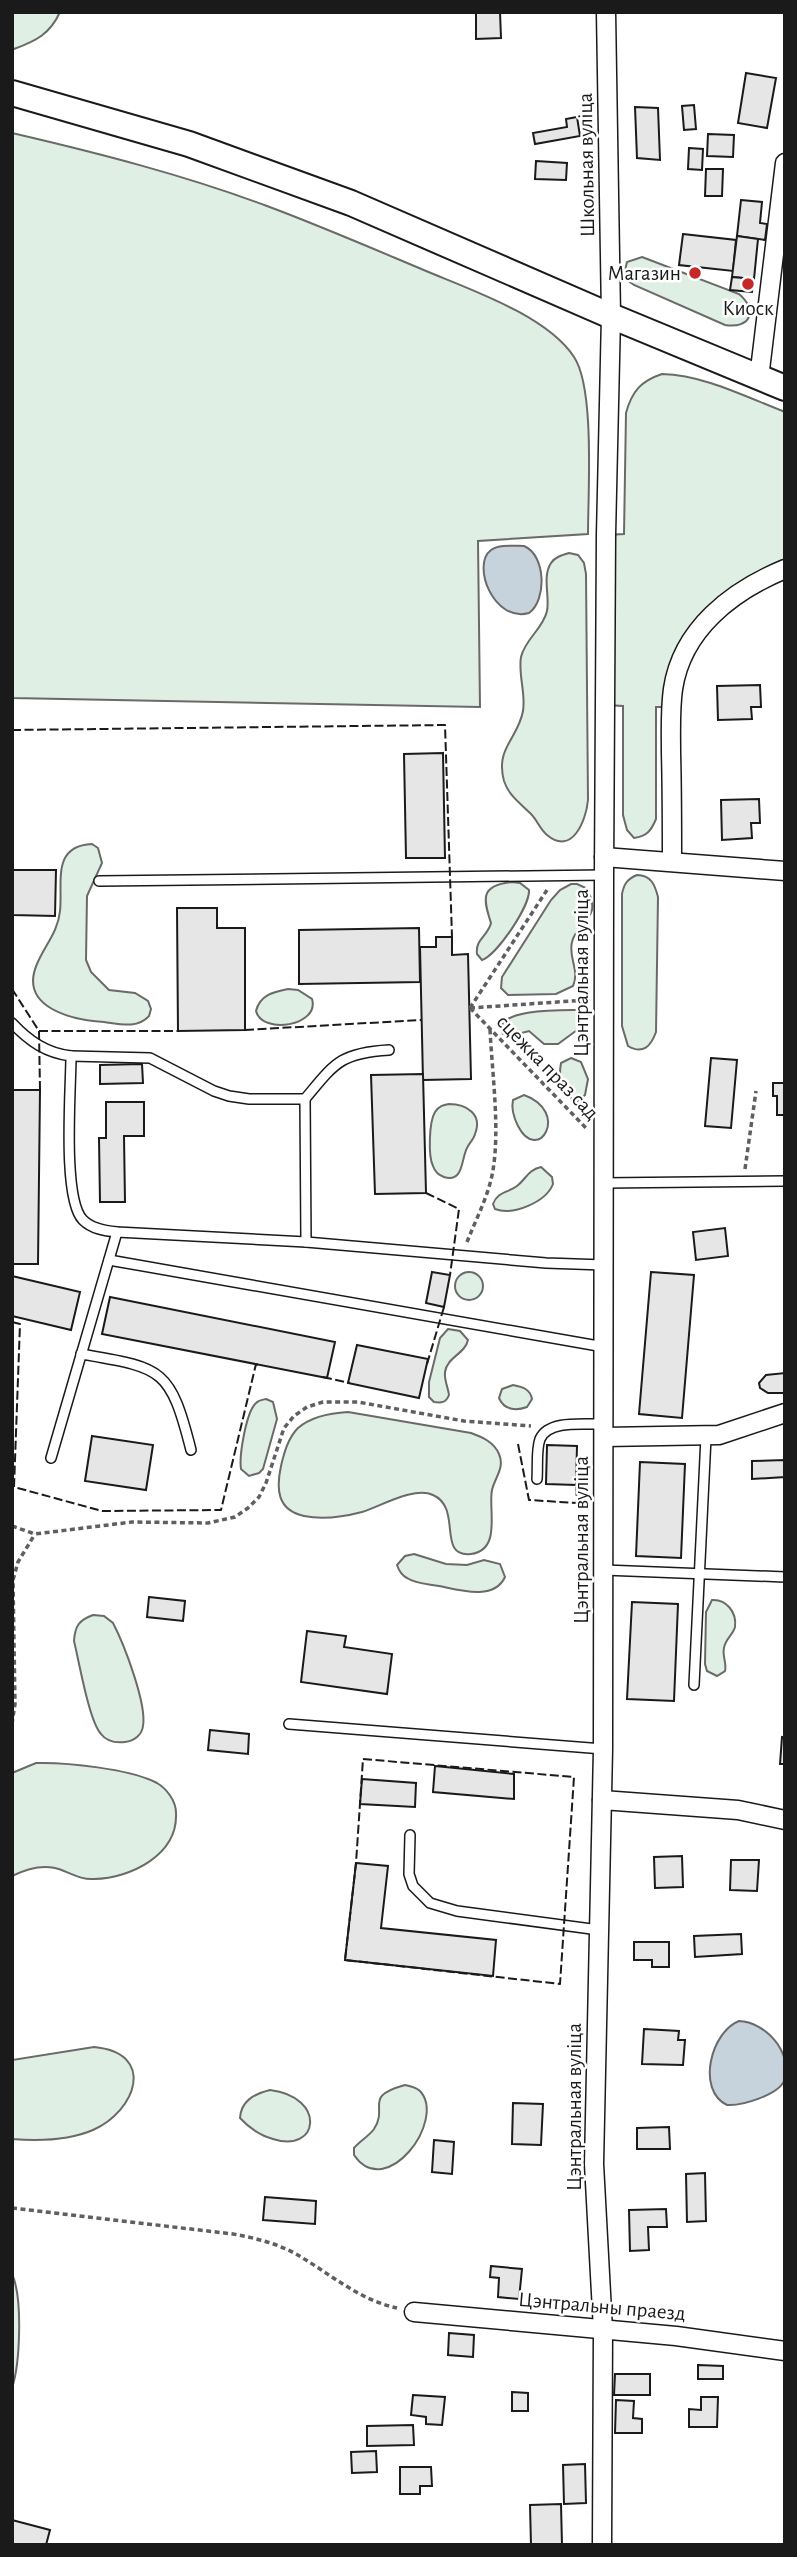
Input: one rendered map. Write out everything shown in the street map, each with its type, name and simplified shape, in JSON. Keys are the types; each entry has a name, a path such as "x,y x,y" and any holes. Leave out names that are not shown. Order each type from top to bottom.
{"main road":[{"path":"12,93 189,144 339,199 785,388"}],"street":[{"name":"Школьная вуліца","path":"606,12 611,316 606,535"},
{"path":"760,378 785,163"},
{"name":"Цэнтральная вуліца","path":"602,2545 603,2330 594,2164 604,1749 606,535"},
{"path":"672,861 671,707 677,670 695,635 720,607 751,584 785,569"},
{"path":"604,866 672,861 785,871"},
{"path":"604,1431 706,1437 731,1433 785,1413"},
{"path":"602,1800 738,1810 785,1820"},
{"name":"Цэнтральны праезд","path":"414,2312 676,2336 785,2351"}],"lane":[{"path":"99,881 556,876 604,866"},
{"path":"12,1023 39,1047 60,1055 150,1058 229,1096 248,1099 305,1099"},
{"path":"306,1242 305,1099 339,1061 364,1051 389,1050"},
{"path":"71,1056 72,1197 82,1220 92,1227 117,1232 306,1242 604,1265"},
{"path":"604,1183 785,1181"},
{"path":"51,1458 117,1232"},
{"path":"109,1260 604,1347"},
{"path":"81,1354 136,1364 149,1368 161,1377 177,1402 191,1450"},
{"path":"537,1479 540,1439 547,1431 558,1426 604,1431"},
{"path":"694,1685 706,1437"},
{"path":"604,1570 785,1577"},
{"path":"289,1724 604,1749"},
{"path":"410,1835 409,1874 413,1885 430,1903 457,1911 599,1930"}],"path":[{"path":"470,1008 556,876"},
{"path":"470,1008 604,999"},
{"name":"сцежка праз сад","path":"470,1008 604,1147"},
{"path":"461,1256 494,1168 490,1029"},
{"path":"743,1182 756,1091"},
{"path":"12,1526 35,1534 132,1522 208,1523 235,1517 259,1497 284,1428 294,1416 307,1407 323,1402 358,1402 491,1424 558,1426"},
{"path":"12,1724 15,1704 13,1580 18,1562 35,1534"},
{"path":"12,2208 264,2240 292,2253 367,2298 414,2312"}],"green space":[{"path":"12,12 60,12 42,36 12,49"},
{"path":"12,133 173,175 305,221 459,284 525,315 561,342 574,357 581,372 588,416 588,534 478,541 480,707 12,698"},
{"path":"642,257 739,294 748,306 749,317 741,324 725,325 634,285 624,274 627,262"},
{"path":"662,374 693,378 785,412 785,569 706,620 671,707 656,707 656,819 648,832 634,838 627,830 623,815 623,706 606,705 606,535 624,534 628,405 638,388"},
{"path":"569,553 578,555 584,563 586,574 588,800 581,826 570,839 564,841 547,835 512,795 504,781 502,760 523,711 521,657 547,611 548,568 555,559"},
{"path":"92,844 98,848 102,863 87,896 86,960 91,972 109,990 135,993 148,1001 151,1009 149,1016 139,1023 91,1021 64,1014 52,1009 35,991 33,979 37,964 59,919 65,859 70,851 79,846"},
{"path":"637,875 652,881 658,897 656,1032 646,1048 638,1050 628,1046 622,1026 622,894 626,882"},
{"path":"520,883 529,890 528,897 519,918 504,940 482,960 477,949 491,923 486,907 486,895 494,886"},
{"path":"571,884 586,888 592,906 588,919 572,942 575,975 573,986 556,994 508,995 501,988 502,977 551,900 560,890"},
{"path":"288,989 298,990 312,999 312,1008 307,1016 299,1021 278,1025 260,1018 256,1011 261,1001 272,993"},
{"path":"581,1010 589,1016 588,1022 558,1044 544,1044 529,1031 510,1036 503,1034 502,1026 507,1019 518,1015"},
{"path":"571,1058 581,1062 588,1079 585,1095 577,1101 568,1095 560,1074 561,1063"},
{"path":"524,1095 538,1103 546,1112 548,1123 541,1138 534,1140 526,1137 518,1126 513,1113 513,1100"},
{"path":"449,1104 467,1108 477,1121 461,1169 455,1177 450,1178 436,1172 431,1161 430,1147 431,1123 435,1112 441,1106"},
{"path":"541,1167 552,1177 553,1184 544,1196 519,1209 495,1209 493,1204 500,1194 517,1186 530,1172"},
{"path":"469,1272 479,1276 483,1286 479,1296 469,1300 459,1296 455,1286 459,1276"},
{"path":"448,1329 460,1331 468,1340 446,1367 448,1398 443,1402 434,1402 429,1397 429,1382 440,1338"},
{"path":"513,1385 530,1393 532,1399 527,1407 511,1408 501,1402 499,1398 502,1389"},
{"path":"266,1399 273,1402 277,1419 263,1469 249,1476 241,1469 244,1434 252,1408 258,1401"},
{"path":"348,1412 471,1433 494,1446 501,1464 492,1490 490,1537 481,1551 461,1553 455,1548 447,1510 442,1501 426,1493 408,1495 362,1512 333,1517 304,1516 288,1509 279,1490 279,1475 292,1436 303,1424 315,1418"},
{"path":"414,1554 446,1564 467,1565 484,1560 500,1564 505,1577 493,1589 475,1592 418,1583 403,1576 397,1565 405,1556"},
{"path":"712,1600 726,1604 735,1621 734,1630 724,1648 725,1671 717,1676 707,1671 705,1664 706,1612"},
{"path":"93,1615 104,1616 113,1623 138,1689 143,1726 139,1735 128,1741 115,1742 103,1737 89,1704 74,1641 79,1624"},
{"path":"36,1763 98,1767 157,1783 170,1796 176,1809 175,1828 169,1841 161,1852 137,1869 108,1878 86,1879 44,1867 12,1876 12,1773"},
{"path":"94,2047 114,2052 126,2060 133,2071 129,2097 120,2110 93,2130 74,2136 12,2139 12,2060"},
{"path":"405,2085 420,2091 426,2104 426,2120 419,2136 409,2152 396,2163 382,2169 367,2167 354,2155 354,2148 374,2129 378,2121 380,2098 392,2089"},
{"path":"270,2090 288,2095 301,2103 308,2113 310,2123 307,2132 300,2139 273,2139 255,2131 240,2118 249,2099"},
{"path":"12,2274 18,2299 19,2331 12,2388"}],"shaded area":[{"path":"524,546 537,558 542,578 541,588 535,607 529,613 516,614 505,609 489,591 485,579 485,557 494,548"},
{"path":"739,2021 758,2027 774,2040 784,2058 785,2079 782,2085 768,2095 741,2104 727,2105 717,2098 712,2087 711,2062 721,2037 729,2027"}],"building":[{"path":"476,12 500,12 501,38 476,39"},
{"path":"746,73 776,78 767,128 738,123"},
{"path":"694,105 696,129 684,130 682,106"},
{"path":"635,107 658,108 660,160 637,158"},
{"path":"577,117 580,136 535,144 533,133 567,127 566,119"},
{"path":"708,134 734,135 733,157 707,156"},
{"path":"689,148 703,149 702,170 688,169"},
{"path":"536,161 567,163 566,180 535,179"},
{"path":"706,169 723,169 722,196 705,196"},
{"path":"741,200 762,202 760,223 767,224 765,240 737,236"},
{"path":"683,234 736,240 733,271 679,265"},
{"path":"737,236 758,239 754,279 732,277"},
{"path":"732,277 754,279 752,292 730,290"},
{"path":"760,685 761,707 751,707 752,719 718,720 717,686"},
{"path":"443,753 445,858 406,858 404,754"},
{"path":"759,799 760,823 751,823 752,838 722,840 721,800"},
{"path":"12,870 56,870 55,916 12,915"},
{"path":"177,908 217,908 217,928 245,928 245,1030 178,1031"},
{"path":"419,928 420,982 299,984 299,930"},
{"path":"436,937 452,937 452,955 468,954 471,1079 423,1080 420,947 436,947"},
{"path":"711,1058 737,1060 731,1128 705,1126"},
{"path":"142,1064 143,1083 100,1084 100,1065"},
{"path":"423,1074 426,1193 375,1194 371,1075"},
{"path":"773,1083 785,1083 785,1115 777,1115 777,1096 773,1096"},
{"path":"12,1090 40,1090 38,1264 12,1264"},
{"path":"106,1102 144,1102 144,1136 124,1136 125,1202 100,1202 99,1138 106,1138"},
{"path":"725,1228 728,1256 696,1260 693,1232"},
{"path":"432,1272 450,1275 444,1307 426,1303"},
{"path":"651,1272 694,1275 682,1418 639,1414"},
{"path":"12,1276 80,1292 71,1330 12,1316"},
{"path":"110,1297 335,1342 327,1378 102,1334"},
{"path":"357,1345 428,1359 419,1398 348,1383"},
{"path":"785,1373 785,1393 768,1393 760,1388 759,1383 766,1375"},
{"path":"92,1436 153,1445 146,1490 85,1481"},
{"path":"547,1445 577,1446 576,1485 546,1484"},
{"path":"785,1460 785,1477 752,1479 752,1461"},
{"path":"640,1462 685,1464 681,1558 636,1556"},
{"path":"149,1597 185,1601 183,1621 147,1617"},
{"path":"632,1602 678,1604 674,1701 627,1699"},
{"path":"307,1631 346,1636 344,1647 392,1654 387,1694 301,1682"},
{"path":"210,1730 249,1734 248,1754 208,1750"},
{"path":"782,1737 785,1738 785,1764 780,1764"},
{"path":"435,1766 514,1774 514,1799 433,1792"},
{"path":"362,1779 416,1783 415,1807 360,1804"},
{"path":"682,1856 683,1887 655,1888 654,1857"},
{"path":"731,1860 759,1860 757,1891 730,1890"},
{"path":"356,1863 388,1866 381,1928 496,1940 493,1976 345,1960"},
{"path":"741,1934 742,1954 695,1957 694,1936"},
{"path":"634,1942 669,1942 669,1967 652,1967 652,1960 634,1960"},
{"path":"644,2029 679,2031 678,2040 685,2040 683,2065 642,2064"},
{"path":"513,2103 543,2104 541,2145 512,2144"},
{"path":"669,2127 670,2149 637,2149 637,2128"},
{"path":"434,2140 454,2142 452,2174 432,2172"},
{"path":"705,2173 706,2221 687,2222 686,2174"},
{"path":"265,2197 316,2201 315,2224 263,2220"},
{"path":"666,2209 667,2227 648,2227 649,2250 630,2251 629,2210"},
{"path":"491,2266 522,2269 519,2299 498,2297 499,2278 490,2277"},
{"path":"449,2333 474,2335 473,2357 448,2355"},
{"path":"698,2365 723,2366 723,2379 698,2379"},
{"path":"615,2374 650,2374 650,2395 614,2395"},
{"path":"512,2392 528,2393 528,2411 512,2411"},
{"path":"413,2395 445,2397 442,2425 426,2424 426,2417 411,2415"},
{"path":"701,2397 718,2397 717,2427 689,2427 689,2409 701,2410"},
{"path":"616,2400 634,2401 633,2418 642,2419 642,2433 615,2433"},
{"path":"413,2425 414,2445 367,2446 367,2426"},
{"path":"376,2451 377,2472 352,2473 351,2452"},
{"path":"585,2464 586,2503 564,2504 563,2465"},
{"path":"400,2467 431,2467 432,2486 420,2486 420,2494 400,2494"},
{"path":"561,2504 562,2545 531,2545 530,2505"},
{"path":"12,2520 50,2530 46,2545 12,2545"}],"fence":[{"path":"12,730 445,725 452,937"},
{"path":"12,989 39,1031 40,1090"},
{"path":"245,1030 421,1020"},
{"path":"39,1031 178,1031"},
{"path":"426,1193 459,1209 450,1275"},
{"path":"427,1364 444,1307"},
{"path":"12,1322 20,1324 14,1487 102,1511 221,1510 256,1364 258,1365"},
{"path":"323,1377 350,1383"},
{"path":"518,1444 529,1500 577,1503 576,1485"},
{"path":"363,1759 574,1777 560,1984 345,1960 356,1863 363,1759"}],"place":[{"name":"Магазин","path":"695,273"},
{"name":"Киоск","path":"748,284"}]}
